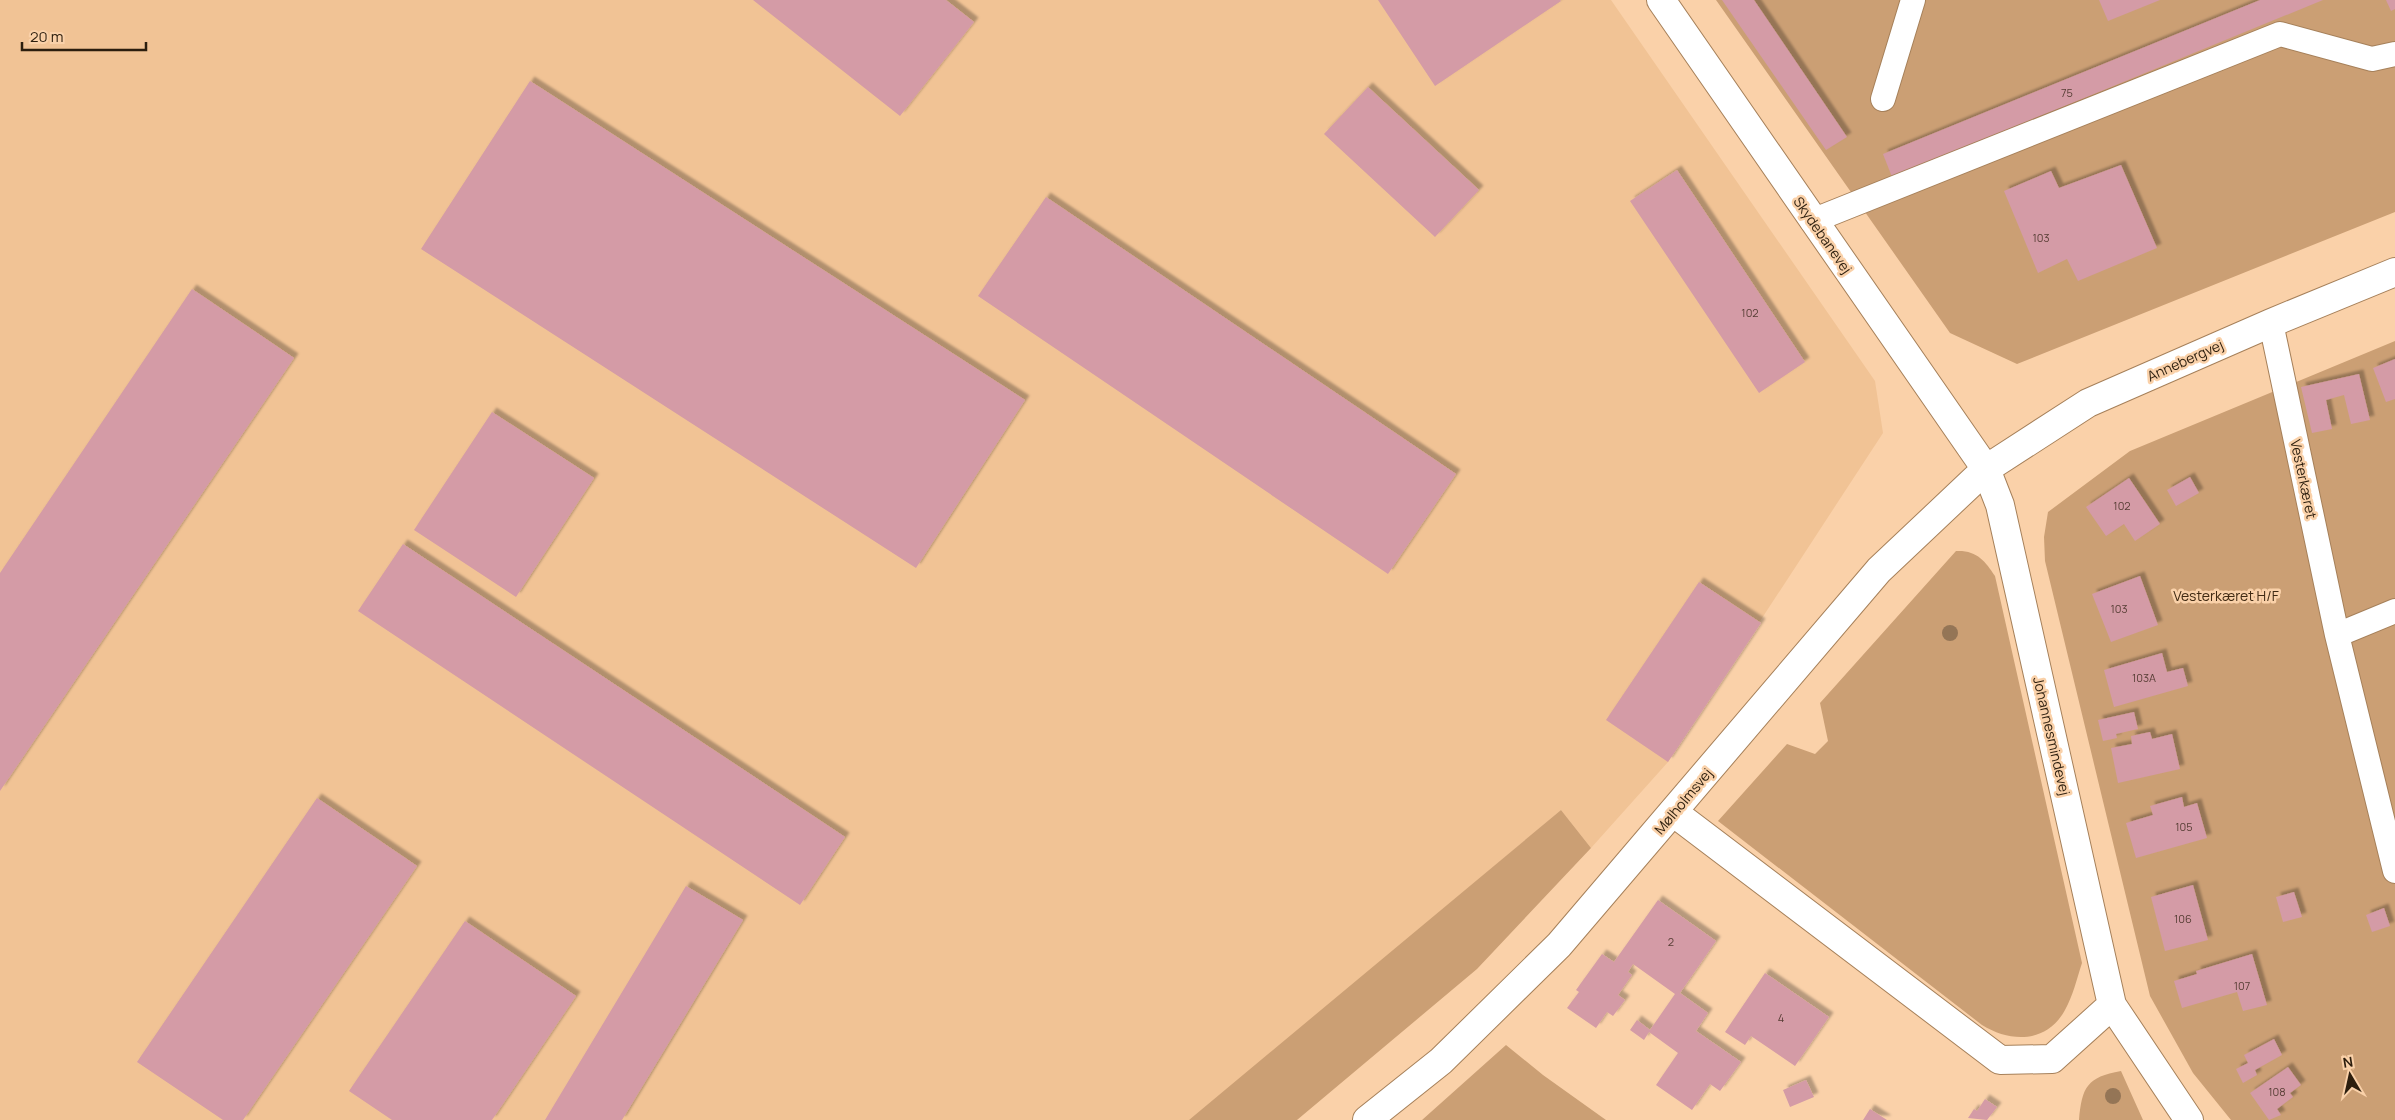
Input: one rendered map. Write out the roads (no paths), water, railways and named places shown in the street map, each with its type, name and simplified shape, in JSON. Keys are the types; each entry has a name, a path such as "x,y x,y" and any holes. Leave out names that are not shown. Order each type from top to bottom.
{"street":[{"name":"Skydebanevej","path":"1661,0 1812,221 1986,469"},
{"name":"Annebergvej","path":"1986,469 2088,403 2271,323 2395,272"},
{"name":"Mølholmsvej","path":"1367,1120 1441,1061 1559,945 1879,570 1986,469"},
{"name":"Johannesmindevej","path":"1986,469 2000,505 2112,1005 2189,1120"},
{"path":"1673,812 2000,1060 2052,1059 2112,1005"}],"lane":[{"path":"1883,99 1913,0"},
{"path":"1812,221 2280,34 2372,59 2395,54"},
{"name":"Vesterkæret","path":"2271,323 2338,635 2395,871"},
{"path":"2338,635 2395,611"}],"park label":[{"name":"Vesterkæret H/F","path":"2226,595"}]}
